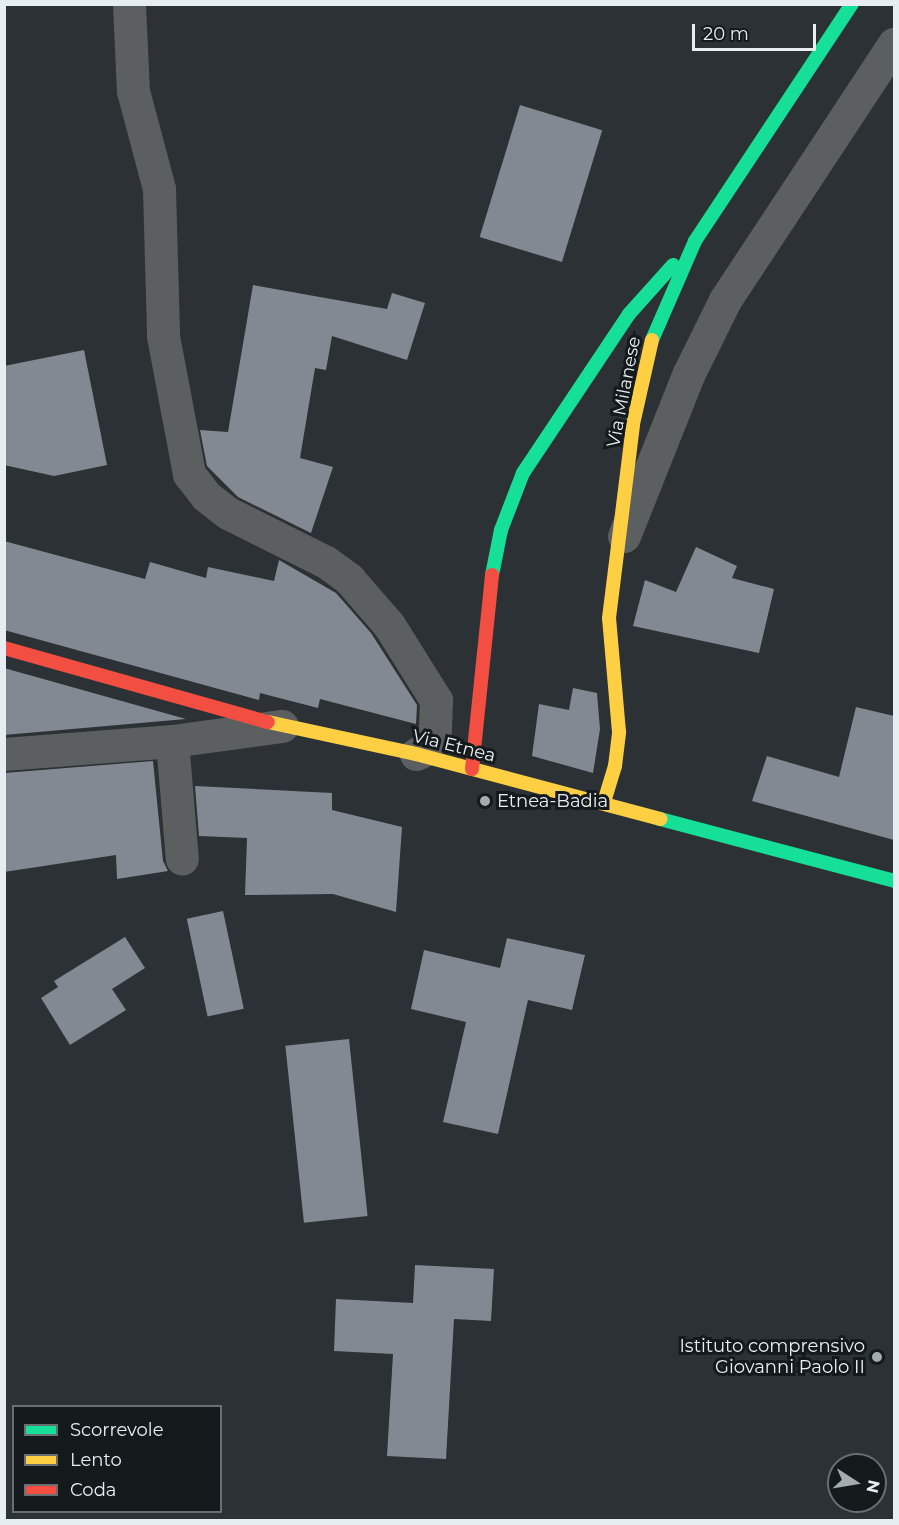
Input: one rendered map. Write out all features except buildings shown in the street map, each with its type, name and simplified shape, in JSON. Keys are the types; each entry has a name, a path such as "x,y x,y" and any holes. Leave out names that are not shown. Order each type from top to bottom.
{"street":[{"path":"129,4 133,91 159,189 163,336 189,474 206,496 228,513 316,556 349,579 389,625 436,700 435,729 424,750 416,754"},
{"name":"Via Milanese","path":"604,802 615,766 620,732 609,649 615,557 644,367 654,330 694,241 852,4"},
{"path":"615,557 689,373 725,300 894,44"},
{"path":"472,769 478,682 501,530 523,474 629,314 694,241"},
{"name":"Via Etnea","path":"4,648 282,726 416,754 604,802 894,881"},
{"path":"436,700 460,696 478,682"},
{"path":"4,754 172,741 282,726"},
{"path":"172,741 182,859"}],"traffic: fast":[{"path":"652,340 695,241 852,4"},
{"path":"492,575 501,530 523,473 629,314 673,265"},
{"path":"660,819 894,881"}],"traffic: slow":[{"path":"604,802 615,766 619,732 609,618 633,424 652,340"},
{"path":"268,722 416,754 660,819"}],"traffic: jam":[{"path":"472,769 492,575"},
{"path":"4,648 268,722"}],"place":[{"name":"Etnea-Badia","path":"485,801"},
{"name":"Istituto comprensivo Giovanni Paolo II","path":"877,1357"}]}
